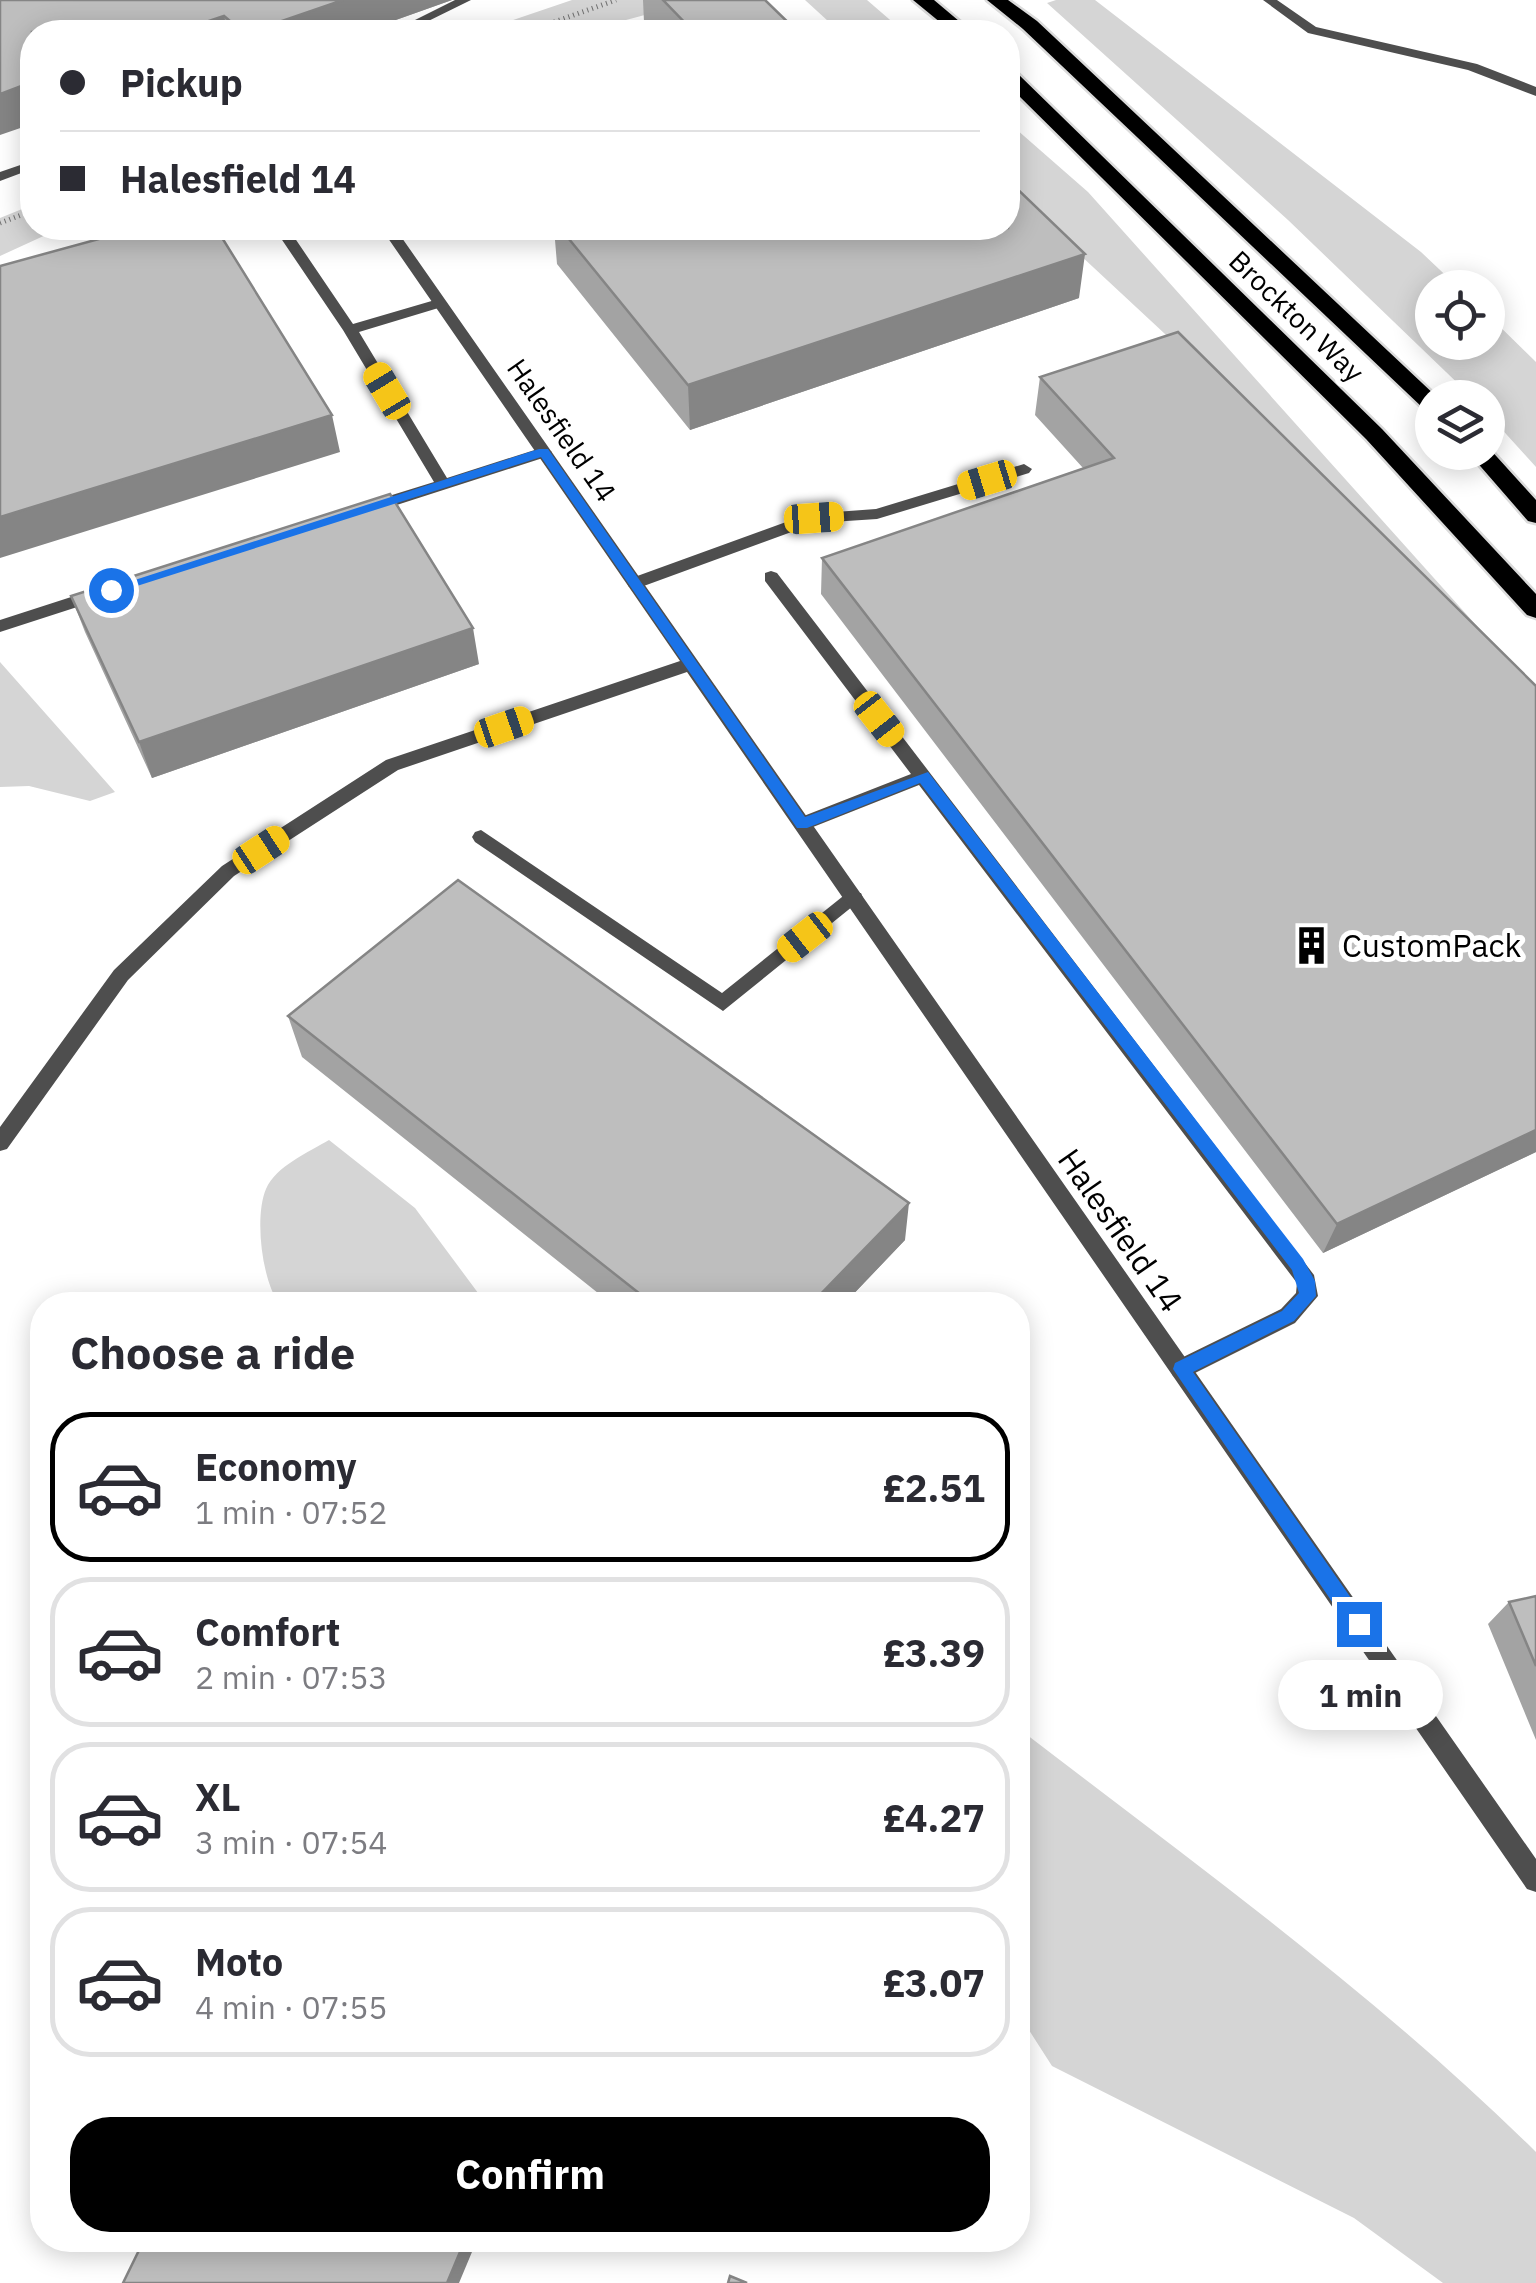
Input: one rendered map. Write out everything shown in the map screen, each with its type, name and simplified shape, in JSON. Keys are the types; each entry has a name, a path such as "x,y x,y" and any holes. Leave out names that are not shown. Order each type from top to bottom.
{"highway":[{"path":"922,0 948,20"},
{"name":"Brockton Way","path":"996,0 1030,25 1415,388"},
{"name":"Brockton Way","path":"1020,87 1374,434 1536,609"},
{"path":"1495,470 1536,515"}],"street":[{"path":"422,20 465,0"},
{"path":"1269,0 1312,30 1472,67 1536,92"},
{"path":"289,240 350,330 444,484"},
{"name":"Halesfield 14","path":"396,240 1536,1880"},
{"path":"350,330 440,302"},
{"path":"351,514 544,452"},
{"path":"635,583 814,518 878,514 1024,468"},
{"path":"770,578 1307,1281 1307,1296 1288,1316 1182,1369"},
{"path":"0,626 111,590"},
{"path":"0,1143 121,975 228,870 392,765 692,664"},
{"path":"802,824 923,776"},
{"path":"482,837 722,1003 854,898"}],"path":[{"path":"560,20 616,0"}],"shaded area":[{"path":"572,0 701,0 626,20 513,20"},
{"path":"805,0 867,0 890,20 827,20"},
{"path":"1095,0 1421,252 1440,270 1415,270 1415,342 1288,220 1047,3"},
{"path":"1020,132 1088,192 1536,692 1193,360 1020,199"},
{"path":"20,210 20,240 35,240 0,256 0,218"},
{"path":"1505,332 1536,362 1536,467 1505,433 1505,380 1454,380 1434,360 1505,360"},
{"path":"0,662 115,792 90,801 29,786 0,787"},
{"path":"329,1140 415,1208 477,1292 273,1292 264,1266 262,1201 271,1181"},
{"path":"1030,1737 1349,1985 1536,2152 1536,2283 1443,2283 1354,2218 1052,2066 1030,2032"}],"building":[{"path":"0,0 343,0 285,20 229,20 224,16 212,20 20,20 20,86 0,94"},
{"path":"663,0 765,0 786,20 682,20"},
{"path":"1020,192 1085,254 688,385 570,240 1020,240"},
{"path":"95,240 223,240 332,415 0,517 0,266"},
{"name":"CustomPack","path":"1178,332 1536,686 1536,1130 1337,1224 822,558 1114,458 1040,377"},
{"path":"390,494 473,628 139,742 71,596"},
{"path":"458,880 909,1203 823,1292 638,1292 288,1016"},
{"path":"1536,1596 1536,1666 1509,1602"},
{"path":"138,2252 460,2252 447,2283 123,2283"},
{"path":"730,2276 747,2283 728,2283"}],"place":[{"name":"CustomPack","path":"1312,945"}],"route":[{"path":"111,590 544,452 802,824 923,776 1298,1264 1307,1281 1307,1296 1288,1316 1182,1369 1359,1624"}]}
